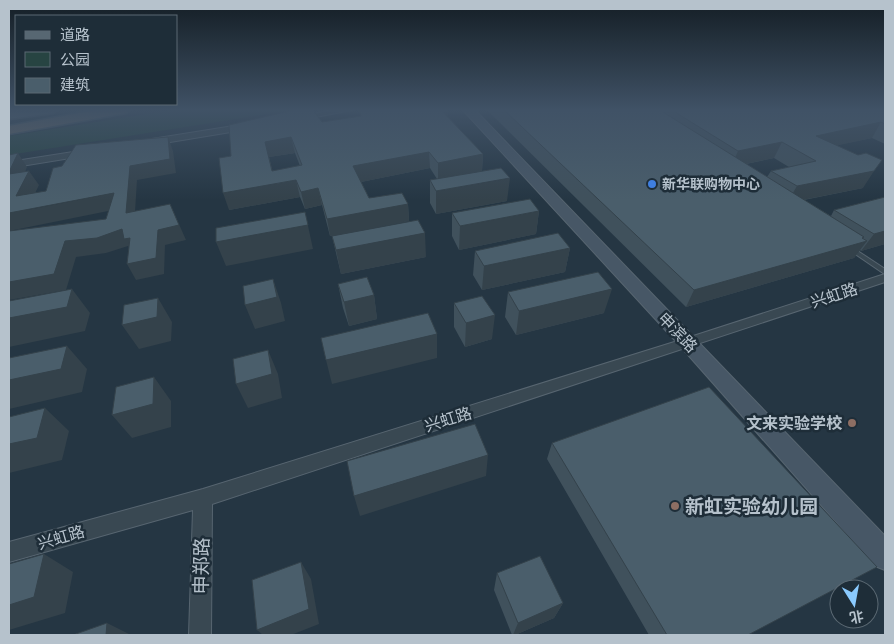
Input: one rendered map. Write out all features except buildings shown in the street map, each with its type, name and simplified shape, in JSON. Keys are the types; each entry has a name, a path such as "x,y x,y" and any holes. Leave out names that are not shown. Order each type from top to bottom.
{"main road":[{"name":"申滨路","path":"495,139 689,343 885,556"}],"street":[{"path":"147,143 171,139"},
{"path":"9,165 97,151"},
{"name":"兴虹路","path":"9,552 203,498 689,343 885,278"},
{"name":"申郑路","path":"200,635 203,498"}],"lane":[{"path":"844,245 885,272"}],"green space":[{"path":"9,139 109,139 9,155"}],"place":[{"name":"新华联购物中心","path":"652,184"},
{"name":"文来实验学校","path":"852,423"},
{"name":"新虹实验幼儿园","path":"675,506"}]}
